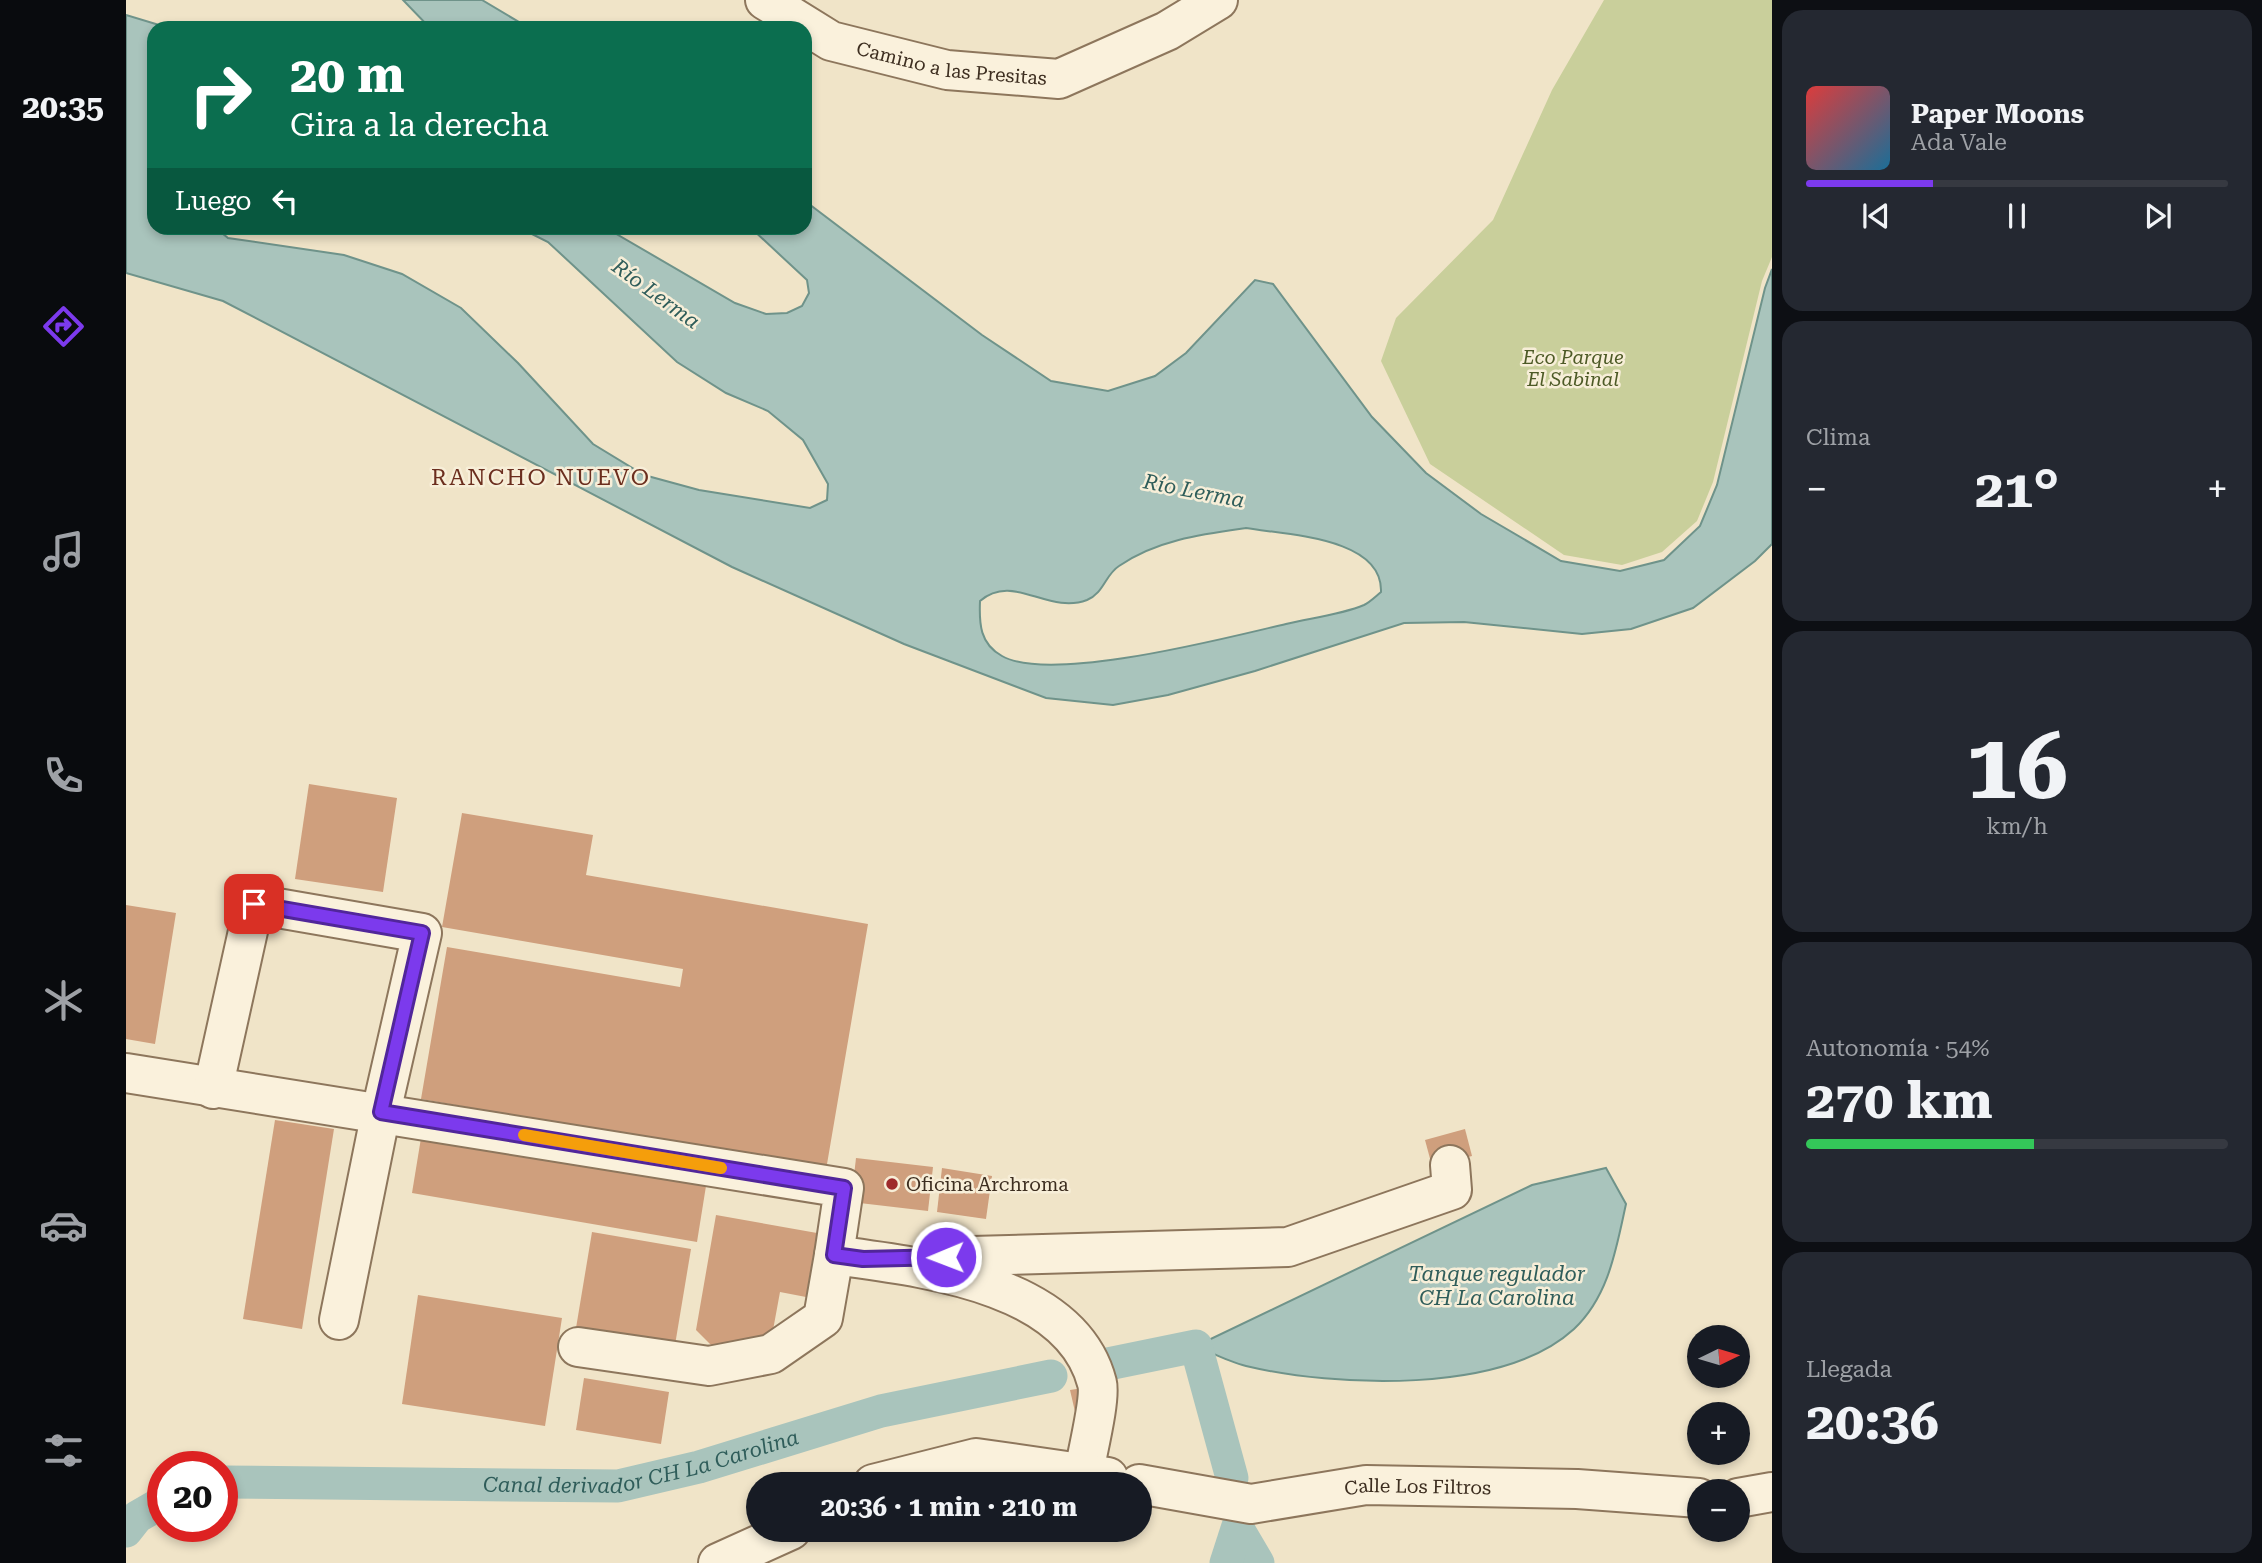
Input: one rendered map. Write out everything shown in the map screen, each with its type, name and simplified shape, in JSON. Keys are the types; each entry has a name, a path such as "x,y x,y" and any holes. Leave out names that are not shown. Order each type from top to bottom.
{"street":[{"name":"Camino a las Presitas","path":"765,0 799,21"},
{"name":"Camino a las Presitas","path":"812,29 831,41 947,70 1059,79 1167,31 1218,0"},
{"path":"213,1089 254,904 422,933 381,1112 339,1320"},
{"path":"126,1073 844,1188 848,1257 823,1318 771,1354 709,1366 578,1347"},
{"path":"848,1257 1289,1247 1452,1190 1450,1165"},
{"path":"848,1257 976,1281 1022,1300 1062,1324 1085,1350 1098,1386 1084,1472"},
{"name":"Calle Los Filtros","path":"921,1472 976,1458 1084,1472"},
{"name":"Calle Los Filtros","path":"1152,1486 1251,1504 1366,1485 1577,1489 1687,1497"},
{"path":"1750,1496 1772,1493"},
{"path":"718,1563 764,1542"}],"green space":[{"name":"Eco Parque El Sabinal","path":"1604,0 1772,0 1772,257 1762,281 1713,482 1697,521 1662,552 1622,565 1564,555 1430,464 1381,361 1396,318 1493,220 1552,90"}],"water":[{"path":"403,0 482,0 517,21 423,21"},
{"name":"Río Lerma","path":"126,15 147,21 147,235 224,235 228,238 344,255 402,274 461,308 518,363 593,444 644,475 699,490 810,508 827,500 828,484 803,440 768,411 726,393 677,362 548,242 534,235 618,235 735,303 766,314 787,313 802,306 809,293 807,280 759,235 812,235 812,206 982,335 1051,381 1108,391 1155,376 1186,353 1255,280 1273,284 1372,417 1426,473 1481,514 1561,561 1620,571 1664,560 1700,526 1717,485 1772,269 1772,544 1755,561 1693,608 1631,629 1582,634 1464,622 1404,623 1255,671 1168,695 1113,705 1046,698 904,644 732,567 223,301 126,273","holes":["1246,528 1307,537 1350,549 1366,560 1377,574 1381,592 1364,605 1335,614 1184,647 1098,662 1059,665 1026,663 1002,656 989,646 982,633 980,601 992,593 1018,592 1073,603 1093,597 1119,566 1164,544"]},
{"name":"Tanque regulador CH La Carolina","path":"1606,1168 1626,1204 1609,1271 1586,1316 1574,1329 1543,1350 1505,1366 1462,1375 1369,1381 1282,1373 1246,1366 1196,1346 1532,1185"}],"building":[{"path":"309,784 397,798 383,892 295,879"},
{"path":"462,813 593,835 586,875 868,924 826,1170 421,1099 447,947 680,987 683,969 442,927"},
{"path":"126,905 176,913 155,1044 126,1039"},
{"path":"275,1120 334,1129 302,1329 243,1319"},
{"path":"1465,1129 1472,1156 1432,1166 1425,1140"},
{"path":"421,1138 706,1186 697,1242 412,1193"},
{"name":"Oficina Archroma","path":"856,1158 933,1167 928,1211 851,1202"},
{"path":"942,1168 992,1176 986,1219 937,1212"},
{"path":"716,1215 817,1233 806,1297 780,1292 771,1341 718,1352 696,1330"},
{"path":"592,1232 691,1249 675,1345 576,1328"},
{"path":"418,1295 562,1318 545,1426 402,1404"},
{"path":"584,1378 669,1392 661,1444 576,1430"},
{"path":"1083,1388 1076,1416 1070,1390"}],"waterway":[{"path":"1108,1364 1196,1346 1232,1478"},
{"name":"Canal derivador CH La Carolina","path":"238,1482 618,1486 699,1467 881,1411 1051,1376"},
{"name":"Canal derivador CH La Carolina","path":"126,1531 137,1517 147,1511"},
{"path":"1226,1563 1238,1526"},
{"path":"1238,1529 1258,1563"}],"slow traffic":[{"path":"524,1135 721,1168"}],"place":[{"name":"Oficina Archroma","path":"892,1184"}],"district":[{"name":"RANCHO NUEVO","path":"541,477"}],"route":[{"path":"254,904 422,933 381,1112 844,1188 834,1255 863,1259 946,1257"}]}
